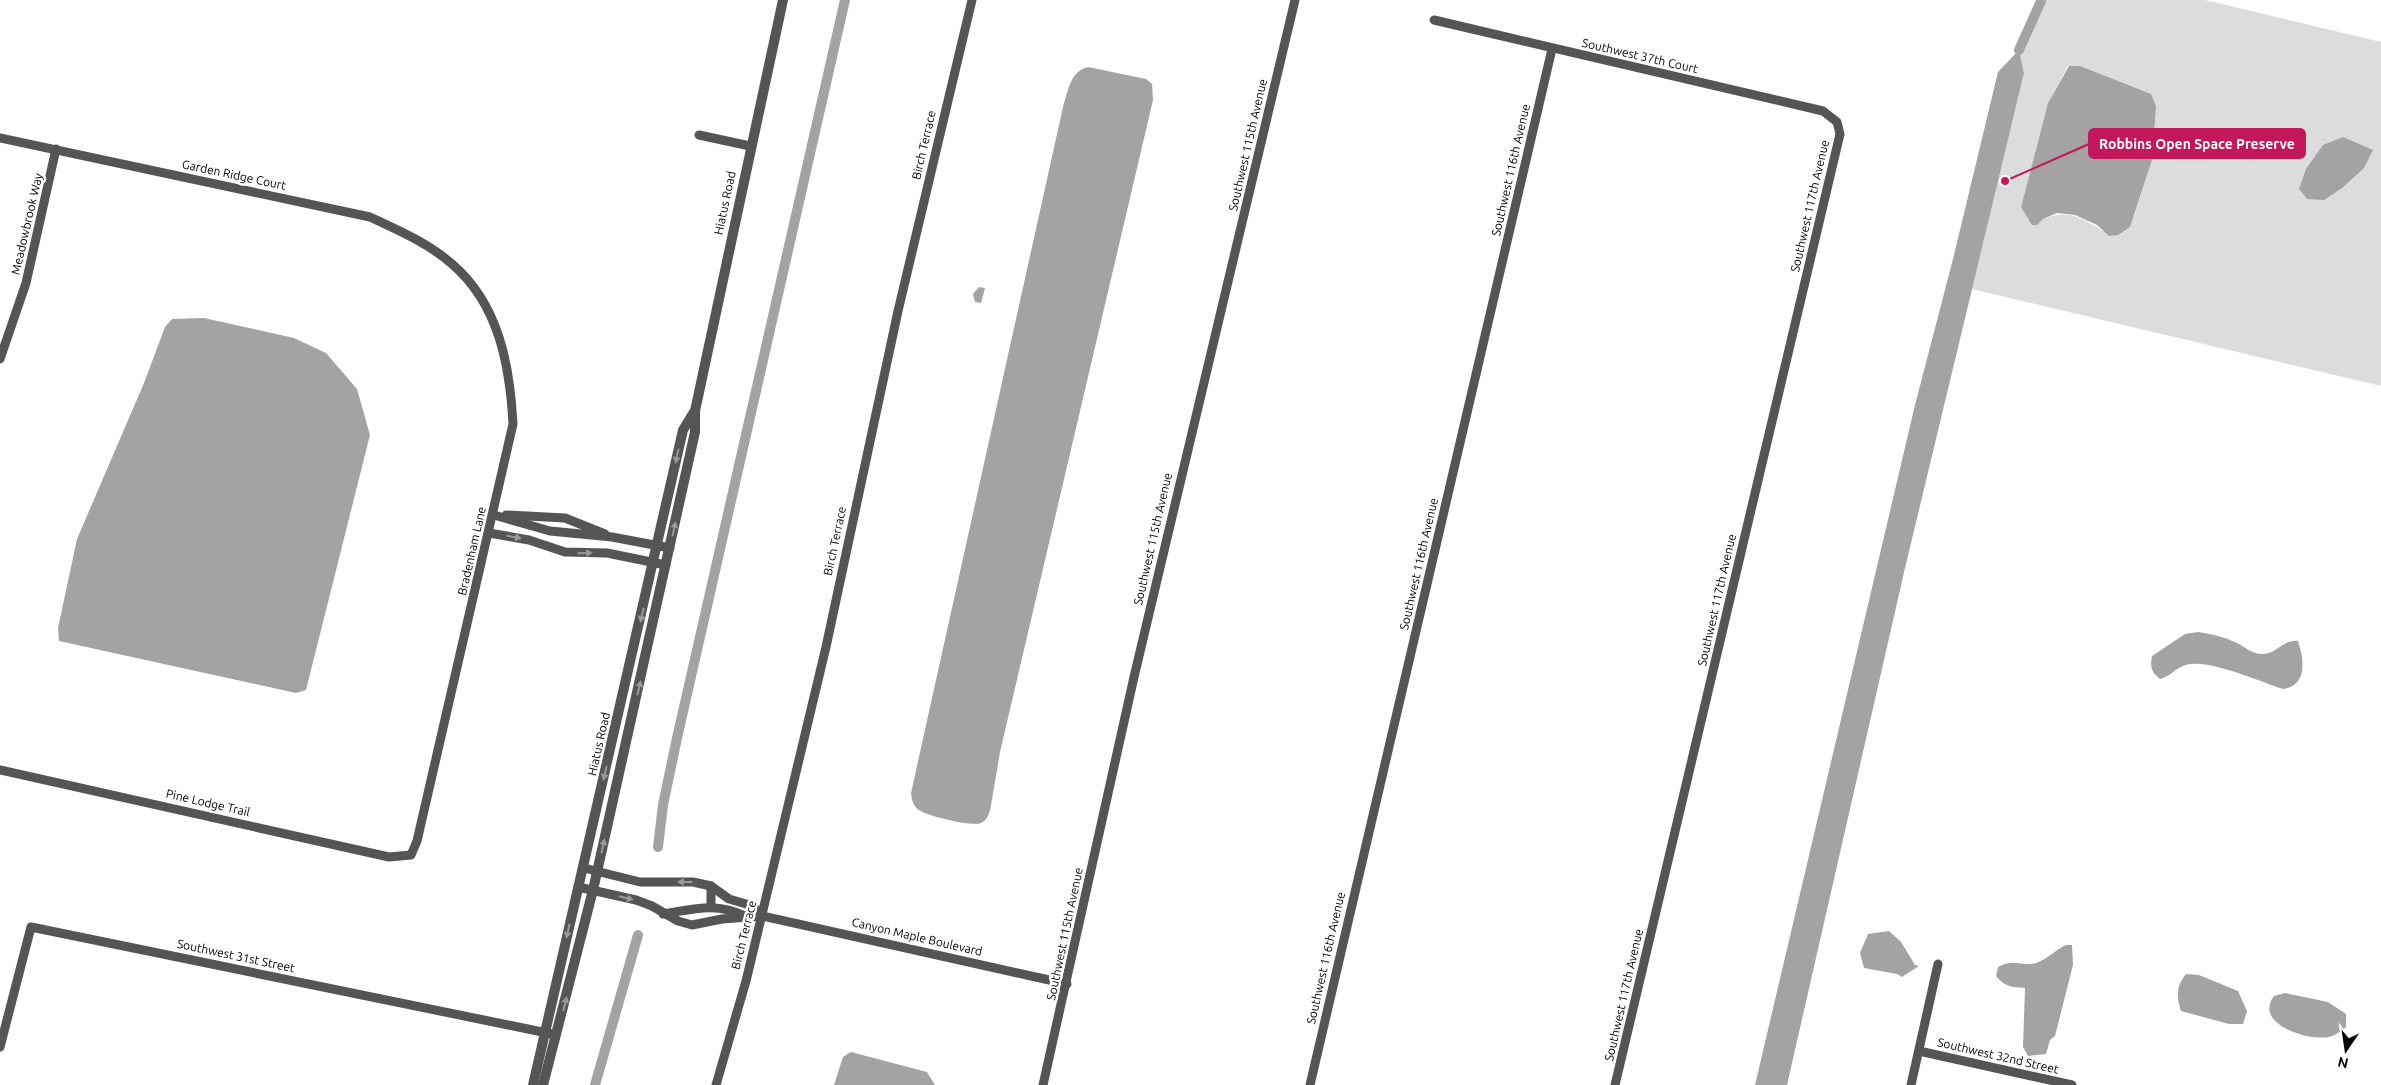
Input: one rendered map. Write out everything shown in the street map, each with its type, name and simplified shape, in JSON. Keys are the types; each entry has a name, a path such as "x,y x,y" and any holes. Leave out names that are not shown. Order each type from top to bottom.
{"street":[{"name":"Hiatus Road","path":"543,1085 593,890 670,548 695,432 694,411 783,0"},
{"name":"Birch Terrace","path":"716,1085 737,1016 762,916 823,656 898,311 972,0"},
{"name":"Southwest 115th Avenue","path":"1043,1085 1134,677 1294,0"},
{"name":"Southwest 37th Court","path":"1434,20 1822,111 1837,122"},
{"name":"Southwest 116th Avenue","path":"1310,1085 1552,48"},
{"name":"Southwest 117th Avenue","path":"1615,1085 1840,134 1837,122"},
{"path":"699,135 750,146"},
{"name":"Garden Ridge Court","path":"0,138 370,217 413,237 452,264"},
{"name":"Meadowbrook Way","path":"0,360 26,284 56,149"},
{"name":"Bradenham Lane","path":"410,855 417,841 514,424 511,383 499,333 475,289 452,264"},
{"name":"Hiatus Road","path":"533,1085 658,546 683,430 694,411"},
{"path":"494,515 565,518 586,524 612,537"},
{"path":"494,515 554,532 612,537 670,548"},
{"path":"551,548 555,518"},
{"path":"490,533 530,540 566,552 607,553 666,565"},
{"name":"Pine Lodge Trail","path":"0,770 389,857 410,855"},
{"name":"Canyon Maple Boulevard","path":"584,868 640,882 693,882 711,886 729,899 753,906 762,916"},
{"path":"711,886 711,907"},
{"name":"Canyon Maple Boulevard","path":"578,887 636,900 652,906 663,914 692,925 762,916 1067,984"},
{"name":"Canyon Maple Boulevard","path":"663,914 711,907 728,908 747,917"},
{"name":"Southwest 31st Street","path":"0,1048 31,927 557,1036"},
{"path":"1911,1085 1938,964"},
{"name":"Southwest 32nd Street","path":"1919,1051 2072,1085"}],"shaded area":[{"path":"2039,0 2205,0 2381,42 2381,386 1972,289 2024,73 2019,50 2041,2","holes":["2068,66 2151,94 2152,160 2134,216 2102,231 2072,215 2055,215 2043,219 2021,207 2048,103"]},
{"path":"2019,50 2024,73 1905,568 1787,1085 1755,1085 1915,405 1953,259 1998,72"},
{"path":"2069,66 2080,66 2151,94 2156,106 2152,160 2130,227 2118,235 2109,236 2097,225 2075,215 2057,213 2043,219 2037,225 2032,225 2021,207 2048,103"},
{"path":"1088,67 1146,79 1152,84 1153,100 1000,752 990,811 986,820 981,823 969,824 931,815 919,810 914,805 911,793 1063,107 1073,77 1082,69"},
{"path":"2343,137 2373,150 2364,168 2342,188 2324,200 2307,199 2299,189 2306,169 2323,145"},
{"path":"979,287 985,288 981,303 975,302 973,294"},
{"path":"204,318 294,338 326,353 357,389 370,435 306,690 296,693 59,641 58,628 77,539 144,383 165,327 172,319"},
{"path":"2198,632 2228,639 2258,654 2267,654 2288,642 2298,641 2302,656 2300,677 2291,687 2283,689 2218,667 2192,664 2183,666 2160,679 2153,672 2152,656 2185,634"},
{"path":"1889,931 1901,942 1915,965 1919,966 1902,977 1897,974 1864,968 1860,953 1868,934"},
{"path":"2066,945 2072,945 2073,965 2055,1036 2050,1040 2046,1054 2028,1056 2023,1047 2025,988 2012,987 2002,982 1996,976 1998,967 2009,963 2036,963"},
{"path":"2186,974 2199,975 2238,991 2247,1011 2243,1024 2229,1024 2181,1011 2178,992 2180,983"},
{"path":"2285,993 2328,1002 2346,1014 2346,1027 2332,1036 2320,1038 2297,1033 2286,1028 2271,1015 2269,1006 2274,996"},
{"path":"851,1052 927,1072 935,1085 834,1085 843,1057"}],"waterway":[{"path":"658,847 663,805 677,738 845,0"},
{"path":"2019,50 2041,1"},
{"path":"595,1085 638,935"}],"place":[{"name":"Robbins Open Space Preserve","path":"2005,181"}]}
